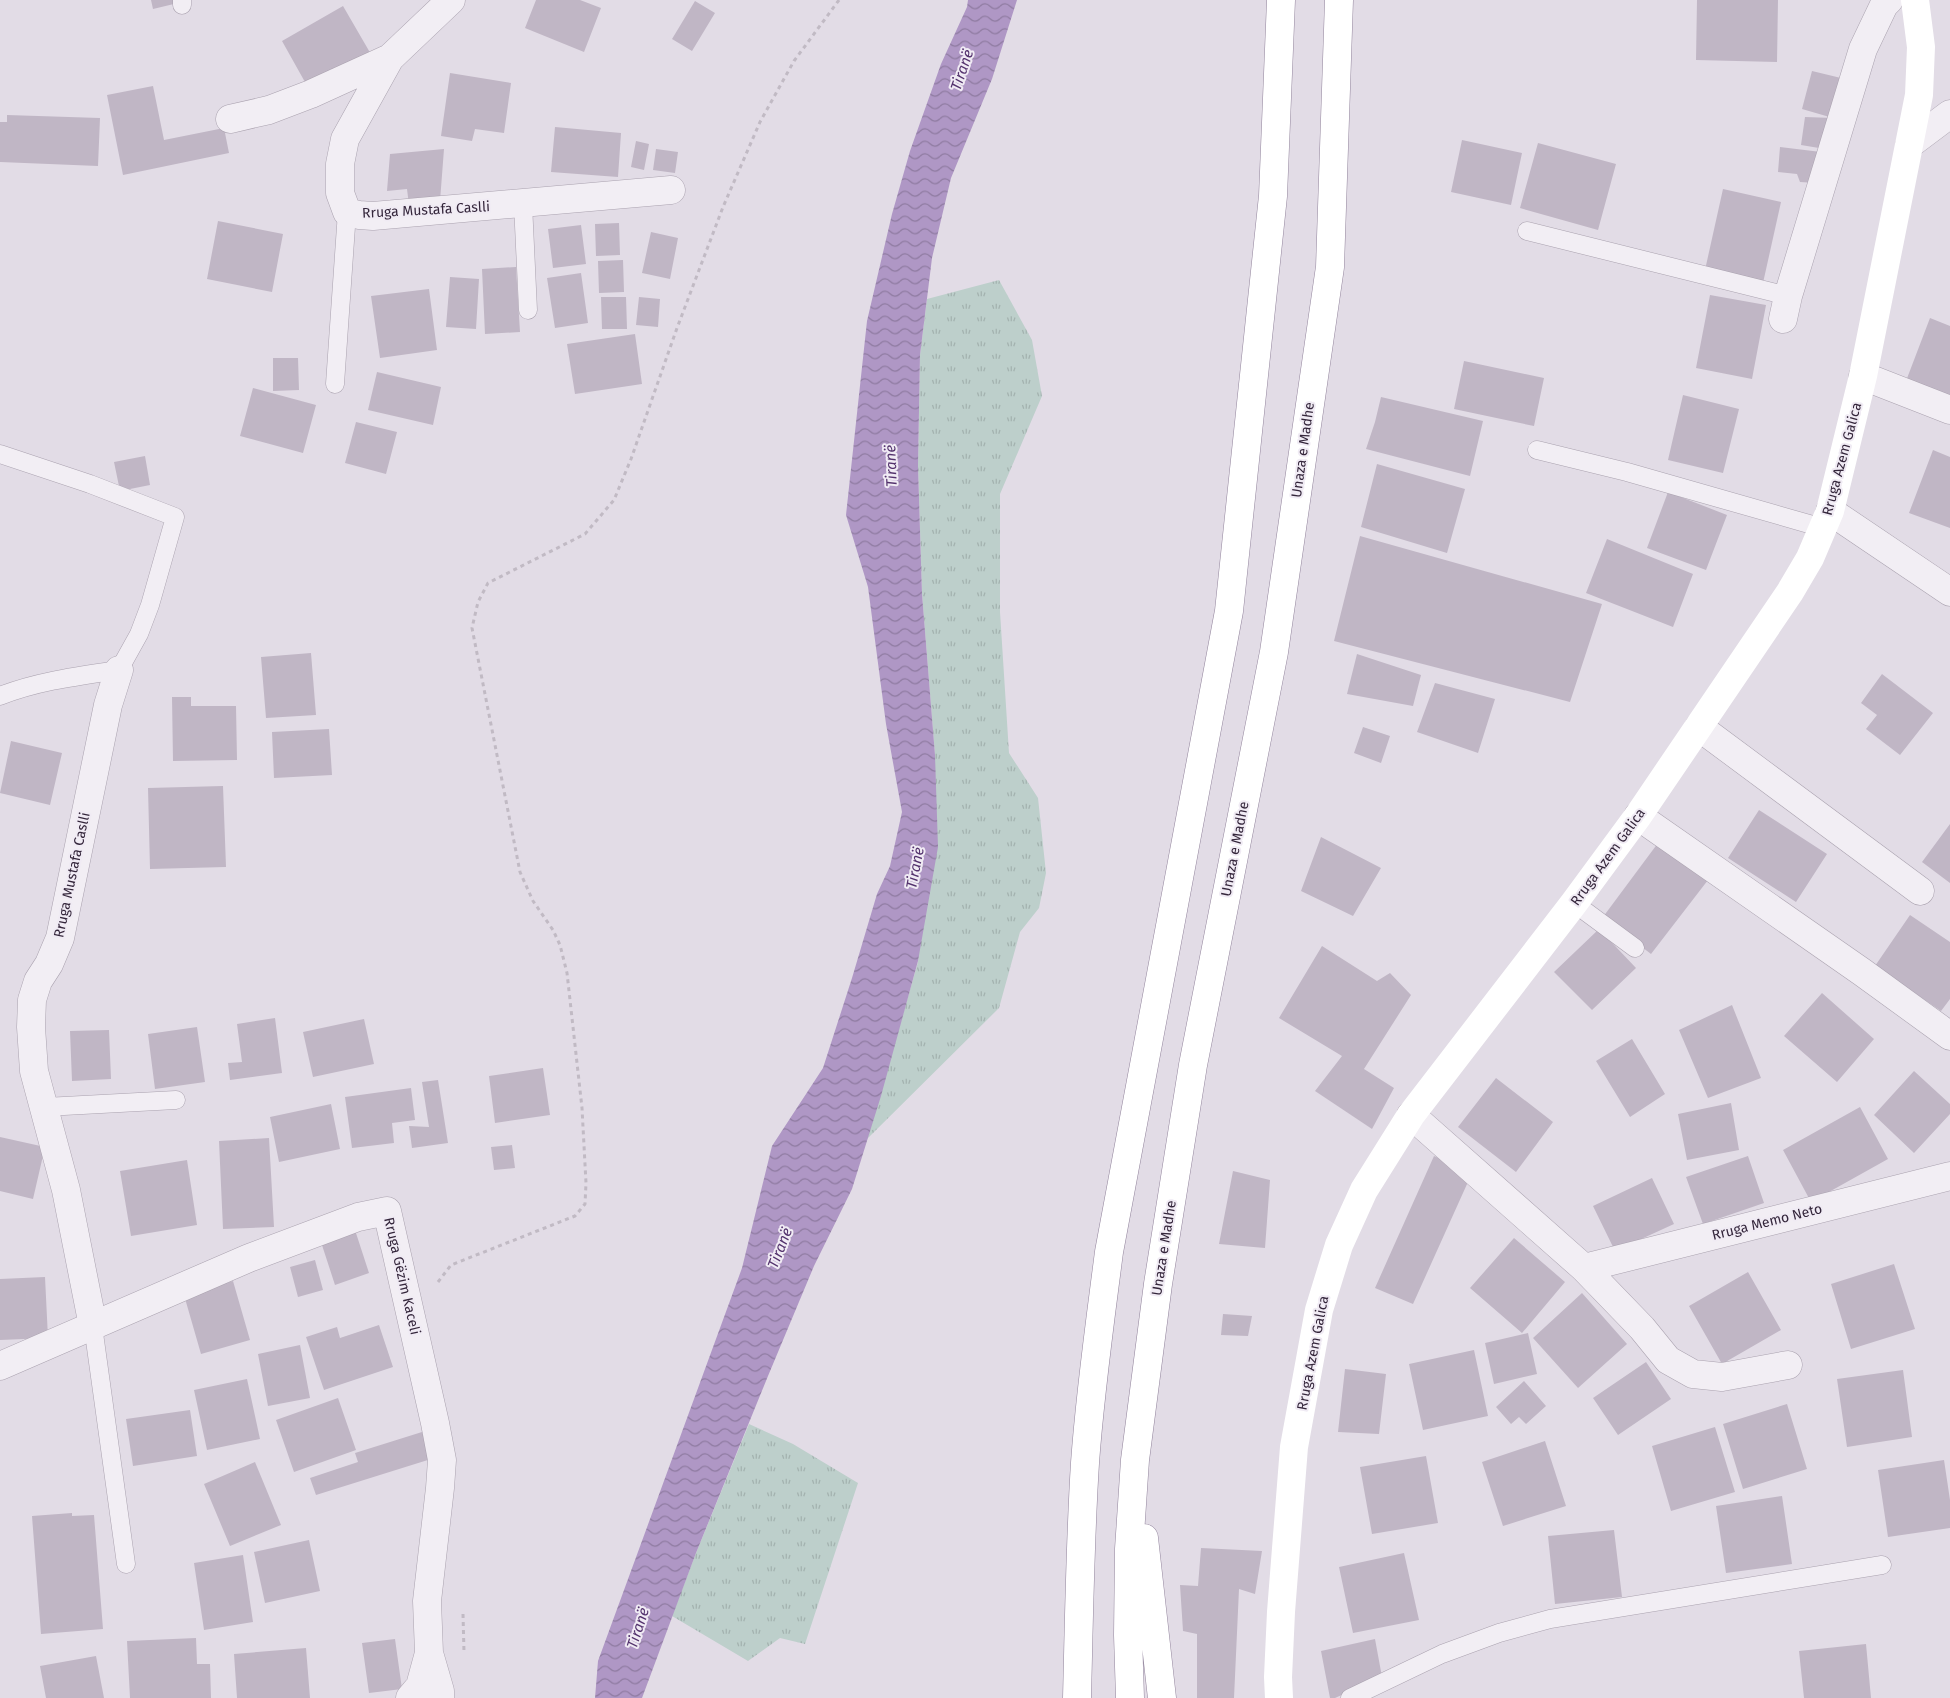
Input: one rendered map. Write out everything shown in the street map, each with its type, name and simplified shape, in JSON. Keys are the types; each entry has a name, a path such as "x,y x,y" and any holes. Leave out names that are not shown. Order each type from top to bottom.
{"main road":[{"path":"1077,1698 1079,1589 1085,1462 1095,1359 1109,1252 1229,611 1273,196 1281,0"},
{"name":"Unaza e Madhe","path":"1130,1698 1128,1634 1129,1548 1135,1460 1158,1284 1192,1064 1274,652 1330,267 1339,0"},
{"name":"Rruga Azem Galica","path":"1279,1698 1281,1612 1294,1447 1319,1310 1339,1245 1364,1190 1411,1115 1574,903 1638,816 1790,592 1810,558 1826,520 1863,376 1910,144 1919,94 1921,46 1915,0"},
{"path":"1135,1460 1162,1698"},
{"path":"1070,1698 1079,1589"}],"street":[{"name":"Rruga Mustafa Caslli","path":"451,0 390,58 345,140 340,164 340,192 347,212 359,216 373,216 671,190"},
{"path":"1786,308 1863,50 1884,5 1889,0"},
{"name":"Rruga Mustafa Caslli","path":"230,119 269,110 311,94 390,58"},
{"path":"1910,144 1950,114"},
{"path":"1863,376 1950,410"},
{"path":"1826,520 1950,592"},
{"name":"Rruga Mustafa Caslli","path":"93,1326 66,1190 34,1071 31,1027 32,1000 38,982 49,964 60,938 108,705 119,670"},
{"path":"1699,727 1920,891"},
{"path":"1638,816 1862,972 1950,1036"},
{"path":"1411,1115 1584,1268 1642,1328 1668,1360 1693,1374 1722,1377 1788,1365"},
{"name":"Rruga Memo Neto","path":"1584,1268 1950,1176"},
{"name":"Rruga Gëzim Kaceli","path":"0,1366 250,1258 358,1217 387,1211 442,1460 427,1601 429,1653 440,1691 440,1698"},
{"name":"Rruga Gëzim Kaceli","path":"410,1698 420,1686 429,1653"}],"lane":[{"path":"523,204 528,310"},
{"path":"336,384 347,212"},
{"path":"1527,231 1786,308"},
{"path":"1537,450 1826,520"},
{"name":"Rruga Mustafa Caslli","path":"0,454 90,484 175,517 150,605 139,634 119,670"},
{"path":"0,696 36,684 119,670"},
{"path":"1574,903 1635,948"},
{"path":"45,1107 176,1100"},
{"path":"93,1326 126,1564"},
{"path":"1350,1698 1442,1654 1498,1633 1550,1619 1882,1566"}],"path":[{"path":"437,1287 438,1280 451,1265 575,1216 585,1204 586,1183 582,1108 567,972 560,945 553,930 532,901 520,872 472,628 478,602 488,583 585,534 614,500 631,459 677,328 723,207 760,122 794,61 839,0"},
{"path":"462,1608 464,1656"}],"green space":[{"path":"999,280 1032,340 1042,396 1000,494 1000,612 1009,753 1038,798 1046,873 1039,908 1020,932 999,1008 867,1139 918,962 935,755 922,594 918,466 920,355 927,299"},
{"path":"749,1424 793,1444 858,1483 805,1644 780,1638 748,1661 672,1616"}],"water":[{"name":"Tiranë","path":"968,0 1017,0 992,79 951,178 932,258 920,355 918,466 922,594 935,755 938,847 918,961 881,1096 852,1189 814,1266 768,1376 696,1553 642,1698 595,1698 598,1661 742,1268 772,1146 823,1068 877,894 890,866 902,812 886,724 868,587 846,515 867,321 892,214 910,151 941,64 967,7"}],"building":[{"path":"151,0 177,0 178,3 153,9"},
{"path":"536,0 580,0 601,8 584,52 525,28"},
{"path":"1697,0 1778,0 1777,62 1696,60"},
{"path":"695,1 715,13 692,51 672,39"},
{"path":"343,6 372,56 310,91 282,41"},
{"path":"1812,71 1841,78 1833,118 1802,109"},
{"path":"450,73 511,83 504,133 475,129 472,141 441,136"},
{"path":"153,86 164,140 224,128 229,153 123,175 107,95"},
{"path":"7,115 100,118 98,166 0,162 0,122 7,122"},
{"path":"1805,117 1833,118 1825,149 1801,145"},
{"path":"555,127 621,133 618,177 551,172"},
{"path":"1462,140 1522,153 1511,205 1451,192"},
{"path":"636,141 649,144 644,170 631,167"},
{"path":"1538,143 1616,164 1598,230 1520,208"},
{"path":"1780,147 1821,152 1816,183 1800,182 1797,174 1778,172"},
{"path":"444,149 440,201 409,205 407,189 387,191 390,154"},
{"path":"656,149 678,152 675,173 653,170"},
{"path":"1723,189 1781,202 1763,283 1705,270"},
{"path":"218,221 283,234 272,292 207,279"},
{"path":"619,223 620,255 596,256 595,224"},
{"path":"581,225 586,264 553,268 548,229"},
{"path":"651,232 678,238 670,279 642,273"},
{"path":"623,260 624,292 599,293 598,261"},
{"path":"516,267 520,332 485,334 482,269"},
{"path":"581,273 588,323 555,328 547,278"},
{"path":"450,277 479,279 476,329 446,327"},
{"path":"429,289 437,350 380,358 371,296"},
{"path":"1710,295 1766,305 1752,379 1696,368"},
{"path":"601,297 626,297 627,329 602,329"},
{"path":"639,297 660,299 658,327 636,325"},
{"path":"1930,318 1950,326 1950,397 1906,381"},
{"path":"635,334 642,384 575,394 567,344"},
{"path":"273,358 298,358 299,390 273,391"},
{"path":"1464,361 1544,378 1534,426 1454,409"},
{"path":"377,372 441,387 433,425 368,410"},
{"path":"253,388 316,405 303,453 240,436"},
{"path":"1683,395 1739,409 1723,473 1668,460"},
{"path":"1381,397 1483,421 1470,476 1366,449"},
{"path":"356,422 397,432 386,474 345,463"},
{"path":"1933,450 1950,457 1950,528 1909,513"},
{"path":"145,456 150,485 120,491 114,462"},
{"path":"1377,464 1465,489 1447,553 1361,527"},
{"path":"1668,492 1727,515 1706,570 1647,548"},
{"path":"1360,536 1602,604 1570,702 1334,641"},
{"path":"1607,539 1693,574 1673,627 1586,593"},
{"path":"311,653 316,715 266,718 261,657"},
{"path":"1357,654 1421,675 1413,706 1347,694"},
{"path":"1882,674 1933,713 1900,755 1866,729 1877,715 1861,703"},
{"path":"1435,683 1495,699 1478,753 1417,732"},
{"path":"172,697 191,697 191,706 236,706 237,760 173,761"},
{"path":"1363,727 1390,736 1381,763 1354,753"},
{"path":"329,729 332,775 274,778 272,732"},
{"path":"11,741 62,753 50,805 0,793"},
{"path":"223,786 226,867 150,869 148,788"},
{"path":"1759,810 1827,854 1796,902 1728,858"},
{"path":"1950,824 1950,883 1922,862"},
{"path":"1321,837 1381,868 1353,916 1301,891"},
{"path":"1658,843 1708,880 1651,954 1603,917"},
{"path":"1910,915 1950,942 1950,999 1941,1011 1875,966"},
{"path":"1599,929 1636,968 1592,1010 1554,972"},
{"path":"1322,946 1377,981 1390,973 1411,995 1364,1069 1394,1088 1372,1129 1315,1091 1342,1056 1279,1018"},
{"path":"1822,993 1874,1039 1837,1082 1784,1036"},
{"path":"1732,1005 1761,1078 1708,1098 1679,1030"},
{"path":"275,1018 282,1073 230,1080 228,1063 242,1062 237,1024"},
{"path":"364,1019 374,1064 313,1077 303,1032"},
{"path":"197,1027 205,1082 155,1089 148,1034"},
{"path":"109,1030 111,1079 72,1081 70,1031"},
{"path":"1632,1039 1665,1094 1630,1117 1596,1061"},
{"path":"543,1068 550,1115 495,1123 489,1076"},
{"path":"1914,1071 1950,1104 1950,1114 1914,1153 1874,1115"},
{"path":"1496,1078 1553,1122 1516,1172 1458,1127"},
{"path":"438,1080 448,1143 412,1148 409,1126 429,1127 422,1082"},
{"path":"411,1088 415,1120 392,1123 394,1143 352,1148 345,1097"},
{"path":"1731,1103 1739,1150 1687,1160 1678,1114"},
{"path":"331,1104 340,1149 279,1162 270,1117"},
{"path":"1860,1107 1888,1159 1811,1202 1783,1150"},
{"path":"0,1137 45,1147 33,1199 0,1191"},
{"path":"269,1138 274,1227 223,1229 219,1141"},
{"path":"512,1145 515,1168 494,1170 491,1147"},
{"path":"1434,1156 1472,1173 1413,1304 1375,1288"},
{"path":"1748,1156 1764,1203 1703,1224 1686,1177"},
{"path":"187,1160 197,1225 131,1236 120,1171"},
{"path":"1233,1171 1270,1180 1265,1248 1219,1244"},
{"path":"1652,1178 1674,1224 1615,1251 1593,1206"},
{"path":"355,1230 369,1273 335,1285 321,1242"},
{"path":"1514,1238 1565,1282 1522,1333 1470,1288"},
{"path":"315,1260 323,1290 298,1297 290,1267"},
{"path":"1894,1264 1915,1329 1851,1349 1831,1284"},
{"path":"1748,1272 1781,1330 1722,1364 1689,1306"},
{"path":"45,1277 48,1338 0,1340 0,1279"},
{"path":"233,1281 250,1340 201,1354 184,1295"},
{"path":"1582,1293 1627,1344 1578,1388 1533,1338"},
{"path":"1223,1314 1252,1316 1248,1336 1221,1335"},
{"path":"379,1325 393,1367 324,1390 306,1337 337,1327 340,1338"},
{"path":"1528,1333 1537,1374 1494,1384 1485,1343"},
{"path":"300,1345 310,1398 268,1406 258,1354"},
{"path":"1474,1350 1488,1416 1423,1430 1409,1364"},
{"path":"1646,1362 1671,1399 1618,1435 1593,1398"},
{"path":"1345,1369 1386,1374 1379,1434 1338,1432"},
{"path":"1903,1370 1912,1437 1847,1447 1837,1379"},
{"path":"247,1379 260,1439 207,1450 194,1390"},
{"path":"1524,1381 1546,1406 1526,1424 1519,1417 1511,1424 1496,1407"},
{"path":"338,1398 356,1450 294,1472 276,1420"},
{"path":"1787,1404 1807,1469 1743,1489 1723,1424"},
{"path":"190,1410 197,1456 133,1466 126,1419"},
{"path":"1715,1427 1735,1492 1671,1511 1652,1446"},
{"path":"422,1432 431,1459 316,1495 310,1478 358,1462 355,1453"},
{"path":"1545,1441 1566,1506 1503,1526 1482,1462"},
{"path":"1426,1456 1438,1523 1372,1534 1360,1467"},
{"path":"1944,1460 1950,1500 1950,1528 1888,1537 1878,1470"},
{"path":"255,1462 281,1525 230,1546 204,1484"},
{"path":"1782,1496 1792,1564 1726,1573 1716,1506"},
{"path":"72,1513 72,1516 94,1515 103,1629 41,1634 32,1516"},
{"path":"1614,1530 1622,1597 1555,1604 1548,1536"},
{"path":"309,1540 320,1591 265,1603 254,1552"},
{"path":"1201,1548 1262,1551 1255,1594 1239,1589 1234,1698 1197,1698 1197,1634 1183,1631 1180,1585 1198,1586"},
{"path":"1404,1553 1419,1620 1353,1633 1339,1567"},
{"path":"243,1555 253,1622 204,1630 194,1563"},
{"path":"196,1638 197,1664 210,1664 211,1698 130,1698 127,1641"},
{"path":"395,1639 402,1689 369,1693 362,1643"},
{"path":"1375,1639 1382,1677 1335,1698 1330,1698 1321,1651"},
{"path":"1866,1644 1871,1698 1804,1698 1799,1651"},
{"path":"306,1648 310,1698 237,1698 234,1654"},
{"path":"96,1656 104,1698 46,1698 40,1666"}]}
